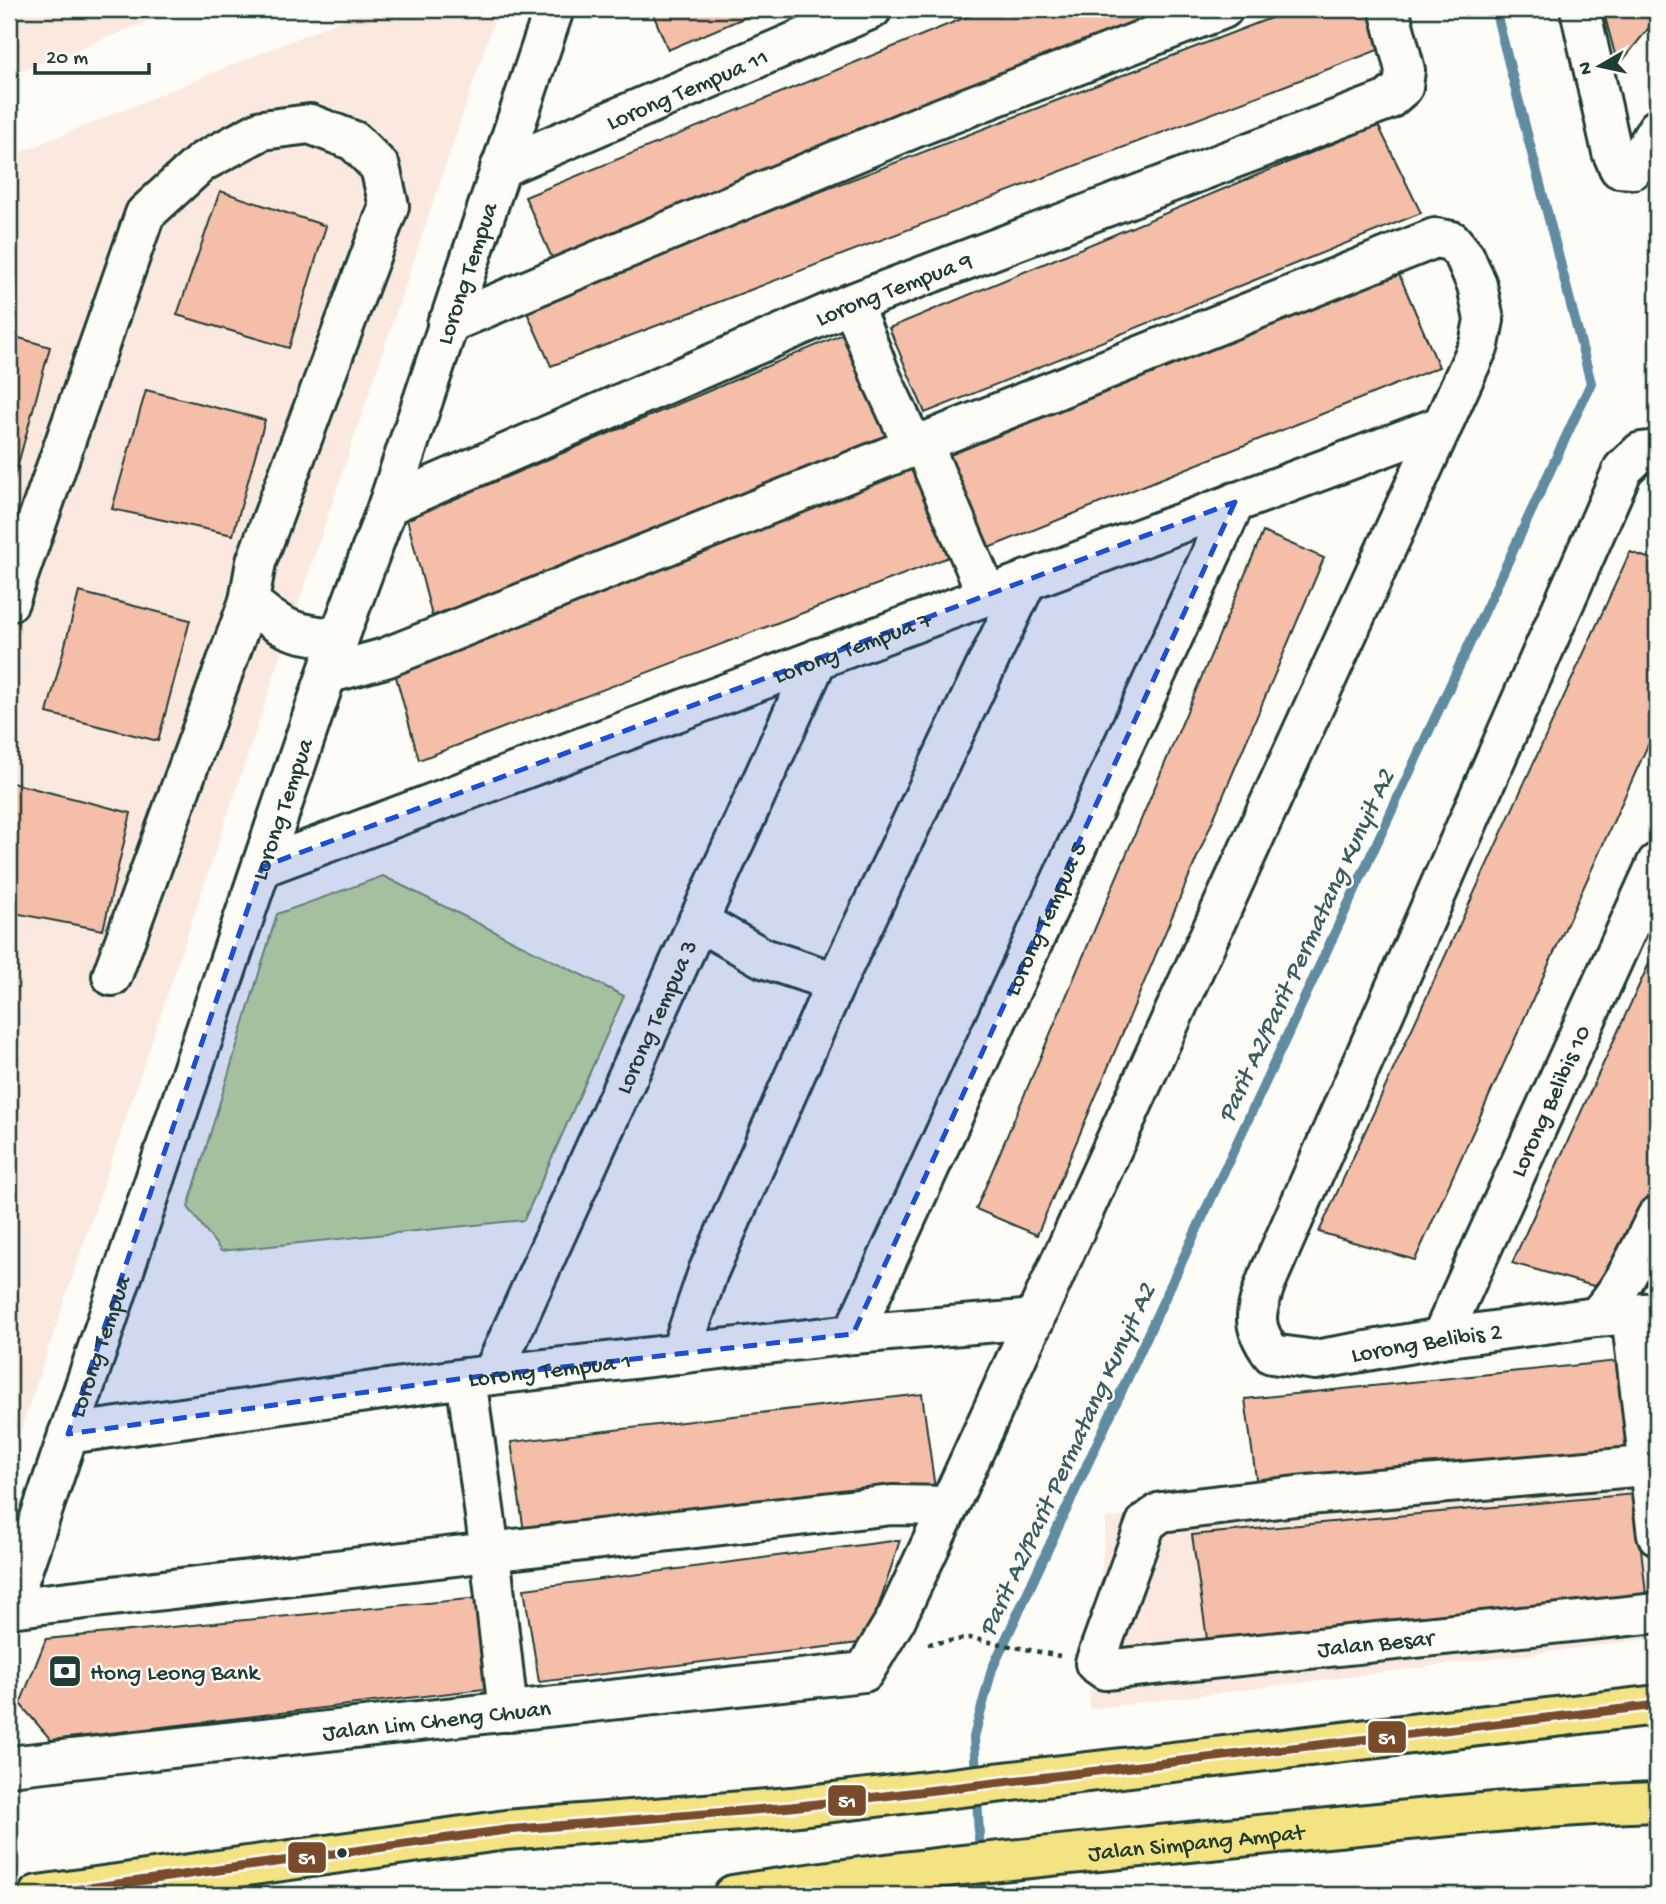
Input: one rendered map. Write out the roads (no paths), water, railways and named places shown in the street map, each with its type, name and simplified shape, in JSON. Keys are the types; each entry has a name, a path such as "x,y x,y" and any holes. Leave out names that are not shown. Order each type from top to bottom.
{"highway":[{"path":"38,1895 506,1830 791,1807 1657,1705"},
{"name":"Jalan Simpang Ampat","path":"733,1895 805,1884 1070,1854 1560,1806 1657,1802"}],"street":[{"name":"Lorong Tempua","path":"9,1609 339,638 388,505 554,9"},
{"name":"Lorong Tempua 11","path":"500,168 872,9"},
{"path":"447,324 919,126 1223,9"},
{"name":"Lorong Tempua 9","path":"388,505 852,303 1388,100 1403,87 1405,70 1389,9"},
{"path":"1580,9 1612,152 1619,168 1633,169 1657,129"},
{"path":"9,602 145,214 202,162 262,131 310,124 354,141 380,167 389,206 256,562 249,601 112,976"},
{"path":"9,1609 892,1505 949,1506 1479,345 1484,320 1477,285 1465,257 1452,241 1435,238 385,658 327,674"},
{"path":"852,303 882,379 918,446 987,595"},
{"name":"Lorong Tempua 7","path":"262,867 1443,425"},
{"name":"Lorong Belibis 2","path":"1628,1314 1441,1338 1315,1360 1272,1353 1259,1336 1257,1308 1266,1282 1623,468 1641,452 1657,450"},
{"name":"Lorong Tempua 5","path":"853,1334 1235,502"},
{"path":"680,1354 708,1272 836,982 1027,580"},
{"path":"249,601 270,620 307,636 339,638"},
{"name":"Lorong Tempua 3","path":"479,1377 698,921 818,658"},
{"name":"Lorong Belibis 10","path":"1441,1338 1657,863"},
{"path":"698,921 763,958 836,982"},
{"path":"1657,1216 1616,1293 1628,1314 1653,1466 1657,1535"},
{"name":"Lorong Tempua 1","path":"68,1434 479,1377 853,1334 1035,1319"},
{"path":"479,1377 490,1552 508,1712"},
{"name":"Jalan Besar","path":"1653,1466 1296,1496 1161,1512 1146,1523 1095,1663 1105,1670 1657,1613"},
{"name":"Jalan Lim Cheng Chuan","path":"9,1766 864,1672 896,1619 949,1506"}],"waterway":[{"name":"Parit A2/Parit Permatang Kunyit A2","path":"982,1895 974,1737 992,1669 1591,383 1495,9"}],"place":[{"name":"Hong Leong Bank","path":"65,1671"}]}
